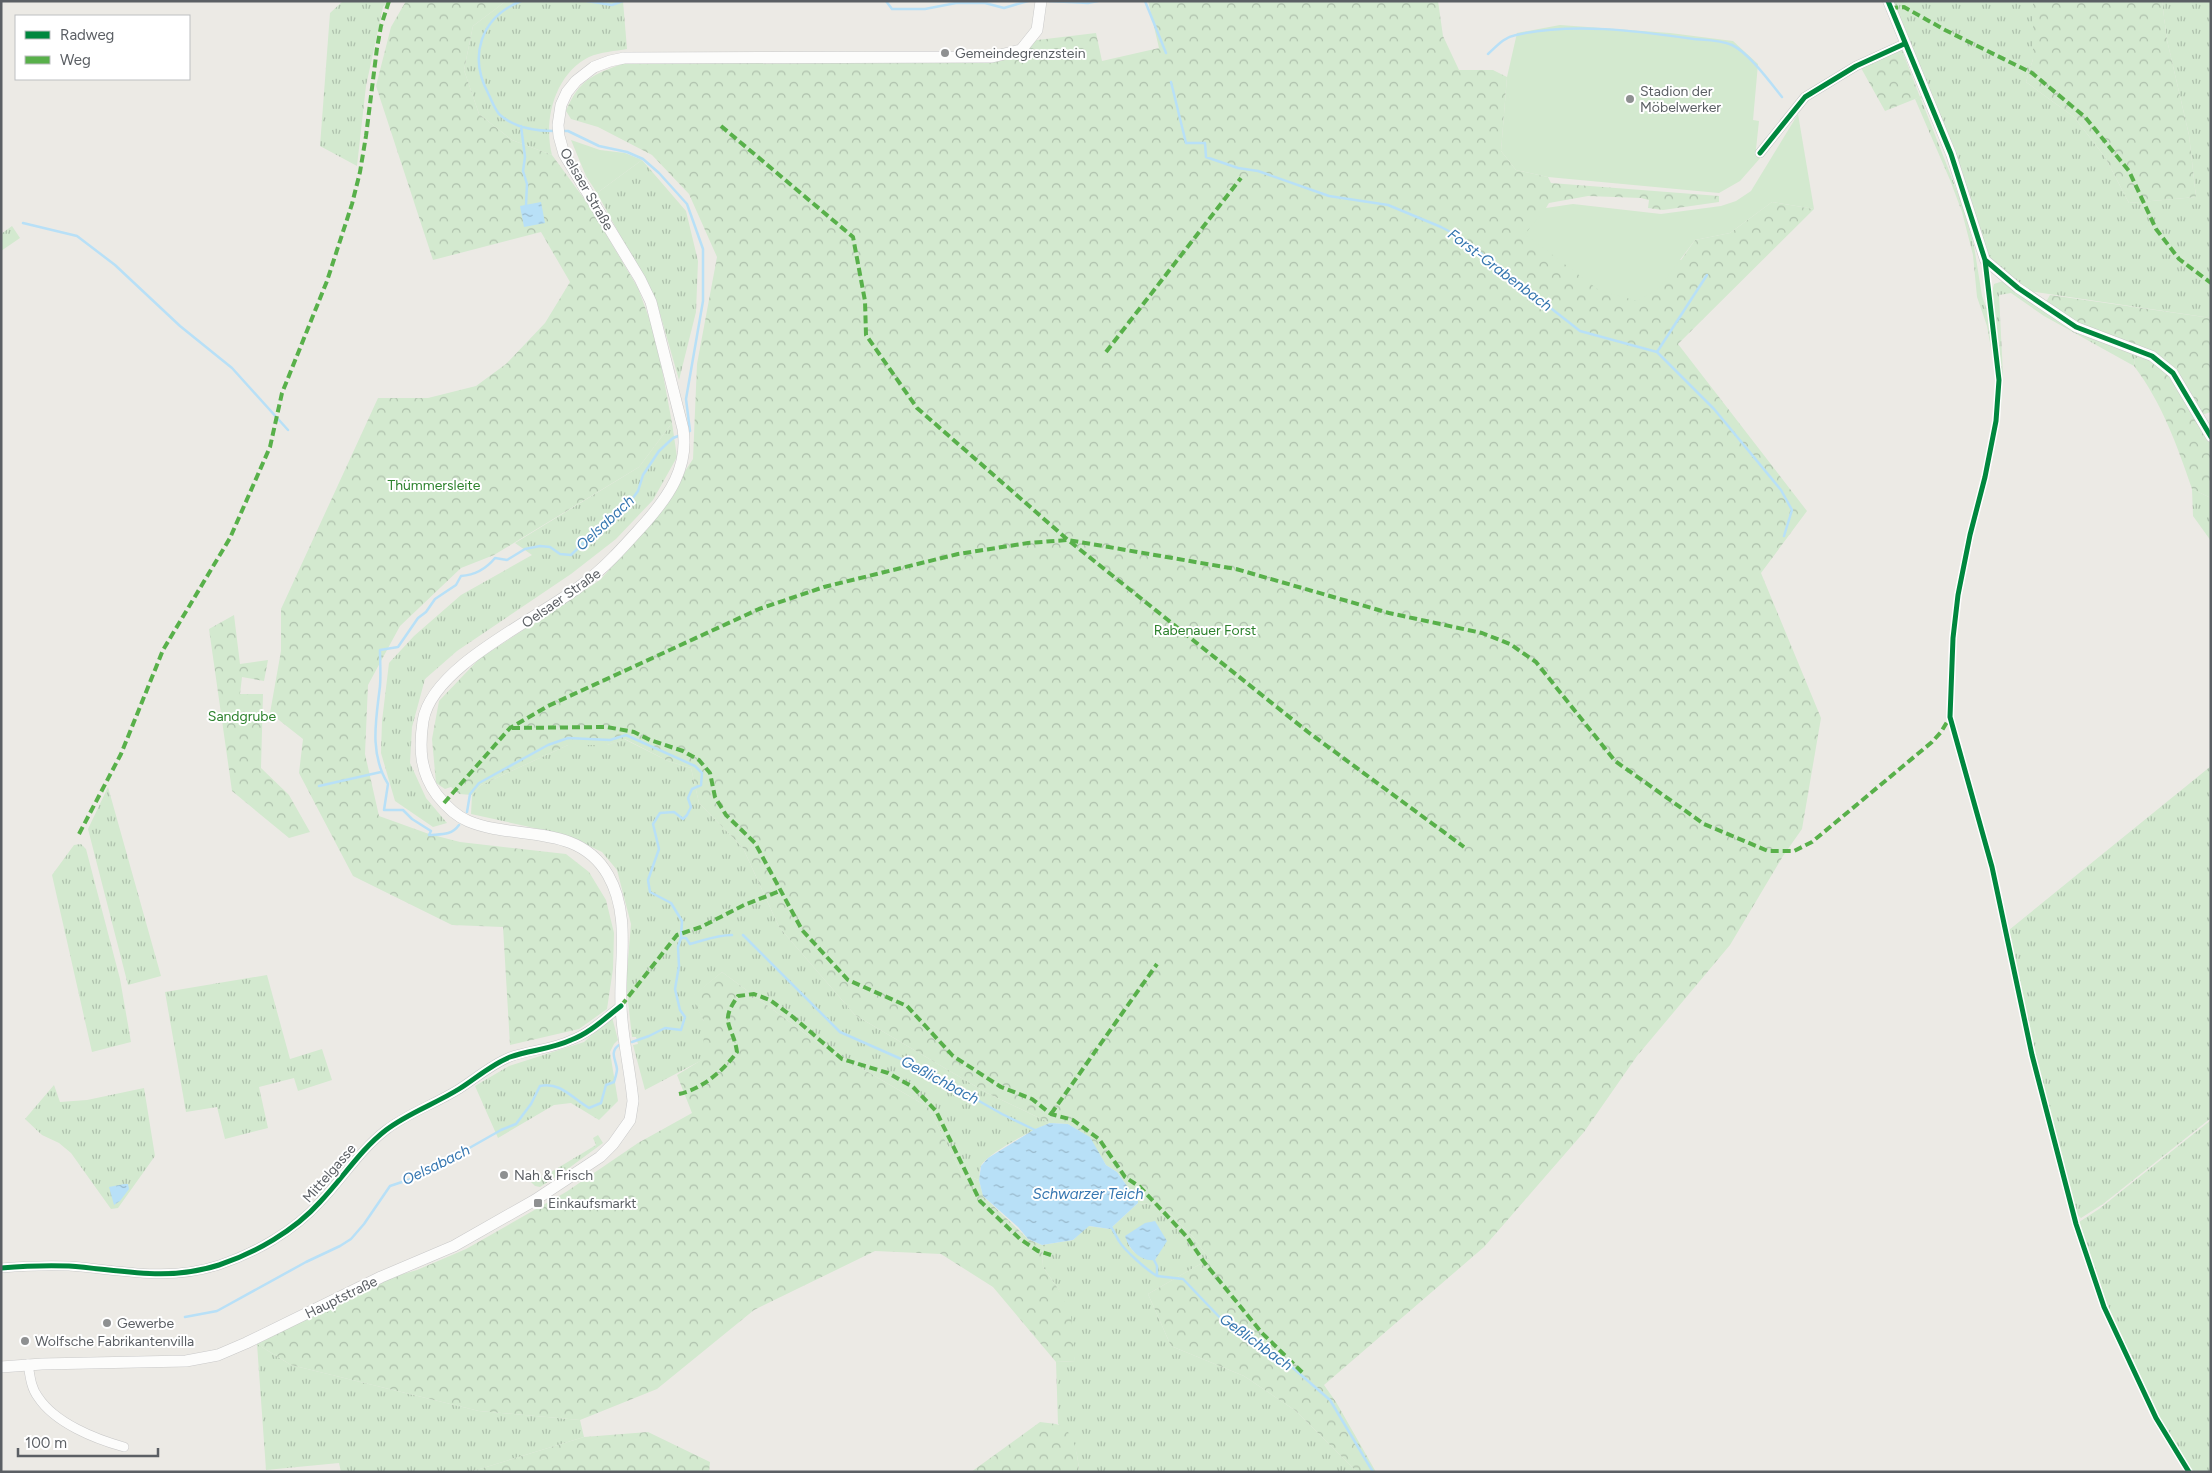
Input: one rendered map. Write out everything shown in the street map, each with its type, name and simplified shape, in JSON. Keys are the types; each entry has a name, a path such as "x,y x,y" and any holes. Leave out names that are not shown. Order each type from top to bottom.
{"main road":[{"name":"Oelsaer Straße","path":"621,1006 622,910 608,874 598,862 573,844 546,835 489,827 464,819 444,804 427,779 420,748 424,717 440,685 464,663 581,586 606,566 656,511 678,476 682,464 684,435 651,302 640,279 564,154 558,130 561,105 567,92 584,74 610,61 634,58 992,57 1020,50 1037,30 1041,2"},
{"name":"Hauptstraße","path":"1,1367 28,1364 186,1361 225,1352 381,1277 454,1246 564,1181 600,1156 622,1133 630,1120 633,1101 621,1006"}],"street":[{"path":"1888,1 1904,44 1951,154 1985,260 2018,288 2076,327 2152,356 2173,372 2211,437"},
{"path":"1760,153 1805,97 1856,66 1904,44"},
{"name":"Mittelgasse","path":"1,1268 41,1264 148,1275 180,1273 218,1265 249,1253 285,1231 315,1208 354,1160 386,1130 399,1121 458,1090 508,1058 572,1040 590,1030 621,1006"},
{"path":"28,1364 31,1382 38,1398 52,1411 69,1424 99,1440 124,1447"}],"green space":[{"path":"343,1 388,1 383,7 366,86 357,166 320,146 330,13"},
{"name":"Thümmersleite","path":"406,1 506,1 473,26 464,70 479,114 512,140 552,155 588,204 638,288 656,337 672,423 639,467 494,555 461,568 400,626 368,685 365,754 379,816 429,834 460,842 566,854 589,872 606,900 614,933 613,969 607,1009 579,1029 510,1045 503,927 452,925 353,876 299,773 303,739 270,713 281,651 281,609 378,398 428,398 476,386 506,364 545,323 570,282 541,232 433,260 376,86 391,27"},
{"path":"506,1 623,1 627,49 589,57 577,65 560,86 554,99 549,127 552,155 512,140 479,114 464,70 473,26"},
{"name":"Rabenauer Forst","path":"1148,1 1438,1 1443,36 1459,70 1493,70 1507,77 1501,151 1516,170 1548,177 1551,183 1719,196 1719,202 1663,210 1648,208 1649,200 1641,198 1588,196 1549,203 1546,208 1681,260 1695,240 1730,233 1772,202 1814,209 1678,344 1807,511 1761,573 1821,718 1802,829 1783,856 1730,945 1637,1056 1584,1132 1484,1247 1324,1385 1336,1402 1376,1472 1357,1472 1296,1411 1244,1376 1171,1346 1148,1294 1209,1259 1195,1239 1161,1205 1138,1203 1138,1194 1130,1190 1117,1172 1106,1165 1089,1137 1068,1124 1050,1123 987,1093 855,1015 779,927 743,848 699,803 691,768 668,761 625,739 607,745 568,745 481,785 472,795 459,794 451,787 445,789 436,783 432,739 439,701 479,659 600,580 651,523 693,459 697,364 717,257 689,194 652,155 598,127 571,119 566,111 571,100 582,85 595,75 624,63 982,59 1029,41 1096,33 1102,61 1159,48"},
{"path":"1888,1 2033,1 2033,59 2026,82 2074,117 2105,157 2129,203 2196,197 2189,135 2167,40 2162,1 2211,1 2211,318 2028,291 2139,357 2135,359 2134,366 2044,316 2011,293 1999,295 2003,375 2001,409 1999,408 2000,357 1992,292 1994,284 2003,281 1985,260 1925,95 1921,99 1962,204 1974,246 1982,296 1991,321 1995,371 1987,326 1977,297 1973,255 1962,212 1915,99 1925,94"},
{"path":"2033,1 2162,1 2167,40 2189,135 2196,197 2129,203 2105,157 2074,117 2026,82 2033,59"},
{"name":"Stadion der Möbelwerker","path":"1560,25 1670,33 1733,41 1758,64 1753,120 1759,121 1756,149 1762,156 1740,181 1719,193 1548,177 1516,170 1501,151 1507,77 1517,33"},
{"path":"1897,49 1902,50 1920,97 1885,111 1861,68"},
{"path":"1798,114 1814,209 1772,202 1730,233 1695,240 1659,288 1638,301 1600,291 1525,234 1546,208 1573,204 1661,214 1721,206 1736,201 1751,191"},
{"path":"571,140 600,150 625,153 642,160 597,193 586,176"},
{"path":"642,160 686,211 698,261 696,312 679,380 657,303 597,193"},
{"path":"12,226 20,238 1,251 1,234"},
{"path":"2050,295 2211,318 2211,412 2195,417 2211,443 2211,498 2192,489 2161,410 2134,366 2135,359 2139,357 2131,343 2081,325 2046,302"},
{"path":"672,423 677,457 653,500 616,539 571,574 457,651 425,679 412,727 410,763 426,798 447,823 433,827 395,801 381,753 382,721 389,663 414,636 461,595 532,555 515,543 639,467"},
{"path":"2192,489 2211,498 2211,541 2193,516"},
{"name":"Sandgrube","path":"234,615 240,664 268,660 264,681 242,677 240,694 263,694 261,768 289,795 310,832 289,838 232,791 209,629"},
{"path":"624,739 668,761 691,768 699,803 743,848 779,927 855,1015 987,1093 1050,1123 1014,1141 987,1159 981,1166 979,1180 962,1174 928,1107 818,1043 722,972 692,997 704,1021 704,1059 645,1090 633,1045 638,1044 636,1037 632,1037 626,983 631,924 617,870 602,852 566,835 471,814 472,795 481,785 568,745 607,745"},
{"path":"2211,766 2211,1118 2103,1204 2081,1218 2075,1212 2046,1108 2029,1037 2009,930"},
{"path":"108,787 161,976 128,985 88,829"},
{"path":"81,844 86,849 120,979 131,1042 92,1052 52,875 74,845"},
{"path":"722,972 818,1043 928,1107 962,1174 979,1180 983,1196 1028,1239 1042,1245 1043,1267 1059,1290 1071,1316 1075,1361 1056,1362 993,1287 941,1254 875,1251 754,1310 657,1389 580,1420 479,1411 291,1365 257,1344 389,1278 417,1270 466,1249 566,1192 638,1143 692,1113 677,1075 703,1059 704,1021 691,997"},
{"path":"267,975 290,1059 322,1049 332,1080 298,1091 294,1078 259,1087 268,1128 225,1139 217,1107 186,1112 165,992"},
{"path":"612,1017 618,1040 610,1052 618,1101 599,1120 571,1103 554,1105 498,1138 475,1086 509,1066 584,1042"},
{"path":"54,1085 60,1102 87,1100 144,1088 155,1156 118,1208 111,1209 71,1153 59,1143 42,1135 25,1119"},
{"path":"2211,1120 2211,1472 2189,1472 2156,1418 2104,1307 2076,1224 2099,1209"},
{"path":"598,1135 603,1143 569,1168 540,1187 535,1186 531,1182 532,1176 536,1181 596,1145 593,1138"},
{"path":"1138,1203 1161,1205 1195,1239 1209,1259 1148,1294 1171,1346 1244,1376 1296,1411 1357,1472 1079,1472 1078,1458 1074,1445 1068,1434 1058,1424 1056,1362 1075,1361 1059,1290 1043,1267 1042,1245 1073,1240 1088,1226 1110,1229","holes":["1160,1229 1164,1243 1155,1260 1149,1259 1140,1256 1132,1250 1126,1236"]},
{"path":"257,1344 291,1365 479,1411 580,1420 584,1437 470,1472 341,1472 339,1463 266,1470"},
{"path":"1040,1422 1056,1424 1067,1431 1074,1444 1079,1472 971,1472"},
{"path":"648,1432 710,1462 709,1472 470,1472 584,1437"}],"water":[{"path":"541,202 545,223 524,227 520,206"},
{"name":"Schwarzer Teich","path":"1050,1123 1068,1124 1090,1137 1106,1165 1117,1172 1130,1190 1138,1194 1138,1203 1110,1229 1089,1226 1073,1240 1042,1245 1028,1239 1018,1227 983,1196 979,1180 981,1166 988,1158 1035,1129"},
{"path":"128,1184 129,1189 120,1201 114,1205 109,1187"},
{"path":"1155,1221 1167,1241 1155,1260 1150,1260 1136,1254 1129,1246 1125,1236 1145,1223"}],"waterway":[{"name":"Oelsabach","path":"521,1 507,8 487,28 479,53 479,67 483,81 500,115 512,123 526,128 554,131"},
{"name":"Oelsabach","path":"587,1 612,5 623,1"},
{"name":"Oelsabach","path":"886,1 892,9 925,9 956,3 985,3 1004,8 1028,1"},
{"name":"Oelsabach","path":"1049,1 1088,3 1098,1"},
{"name":"Forst-Grabenbach","path":"1145,1 1166,53"},
{"path":"1488,54 1501,42 1512,36 1560,29 1605,29 1718,41 1728,43 1745,54 1782,97"},
{"name":"Forst-Grabenbach","path":"1171,82 1186,143 1205,143 1206,157 1238,168 1258,171 1329,196 1388,205 1441,227 1460,237 1580,331 1657,352 1714,409 1781,490 1792,510 1784,536"},
{"path":"521,126 525,157 523,171 527,184 526,205"},
{"name":"Oelsabach","path":"562,131 568,131 599,146 627,152 643,159 659,173 687,204 703,249 703,301 686,399 690,431 686,433"},
{"path":"23,223 77,236 115,265 180,326 232,368 288,430"},
{"path":"1657,352 1707,275"},
{"name":"Oelsabach","path":"459,825 449,833 429,835 431,831 412,819 403,810 384,810 388,784 378,760 375,736 380,681 380,650 398,647 418,618 426,612 435,599 456,585 461,576 480,571 495,558 507,560 525,549 540,546 550,547 560,554 571,555 599,528 612,521 624,510 638,491 643,475 659,451 673,438 681,435"},
{"name":"Oelsabach","path":"467,812 470,794 479,783 548,745 568,738 610,740 626,735 695,766 702,773 701,785 692,789 688,798 691,807 687,815 683,819 674,812 660,813 653,824 659,849 648,880 650,892 671,903 682,921 681,938 678,947 679,966 675,989 680,1010 685,1017 681,1030 665,1028 632,1042"},
{"path":"319,786 381,772"},
{"path":"682,938 686,938 690,944 732,935"},
{"name":"Geßlichbach","path":"743,935 840,1032 917,1066 1002,1114 1037,1131"},
{"name":"Oelsabach","path":"185,1317 217,1311 351,1239 364,1224 390,1186 420,1176 501,1130 516,1124 531,1104 540,1086 547,1085 560,1088 589,1108 601,1103 606,1085 614,1082 617,1069 614,1050 619,1045"},
{"path":"1111,1227 1126,1250 1157,1276"},
{"name":"Geßlichbach","path":"1153,1258 1157,1266 1157,1276 1183,1279 1225,1323 1278,1355 1330,1400 1373,1472"}],"marked path":[{"path":"79,834 121,754 163,650 230,538 270,447 282,393 327,281 352,204 366,136 381,26 389,1"},
{"path":"1890,8 1904,7 1945,30 2032,73 2085,117 2129,171 2156,229 2179,259 2211,283"},
{"path":"721,126 853,237 865,301 866,335 917,408 1068,540 1308,732 1464,847"},
{"path":"1106,352 1241,178"},
{"path":"444,803 510,728 548,706 759,609 824,587 958,554 1028,543 1068,540 1236,569 1389,613 1482,633 1510,644 1536,662 1615,761 1704,824 1768,851 1794,851 1812,842 1932,742 1950,717"},
{"path":"512,728 607,727 634,732 650,740 683,751 699,760 710,773 715,797 726,815 755,843 802,930 848,980 907,1006 953,1056 1001,1087 1032,1099 1051,1114 1073,1120 1099,1139 1125,1177 1140,1187 1187,1237 1204,1262 1262,1333 1305,1375"},
{"path":"621,1006 677,935 701,927 744,905 780,891"},
{"path":"1051,1114 1157,964"},
{"path":"679,1094 704,1084 725,1066 737,1052 728,1019 732,1005 738,996 754,994 770,1000 842,1059 888,1073 913,1087 936,1111 980,1201 1020,1239 1038,1251 1051,1255"}],"cycle path":[{"path":"1888,1 1951,154 1985,260 2018,288 2076,327 2152,356 2173,373 2211,437"},
{"path":"1760,153 1805,97 1856,66 1904,44"},
{"path":"1985,260 1999,380 1996,421 1958,595 1953,638 1950,717 1992,867 2032,1055 2076,1224 2104,1307 2156,1418 2189,1472"},
{"path":"1,1268 69,1266 162,1274 200,1270 233,1260 273,1240 310,1213 368,1146 394,1124 450,1094 503,1060 564,1043 578,1037 621,1006"}],"place":[{"name":"Gemeindegrenzstein","path":"945,53"},
{"name":"Stadion der Möbelwerker","path":"1630,99"},
{"name":"Nah & Frisch","path":"504,1175"},
{"name":"Einkaufsmarkt","path":"538,1203"},
{"name":"Gewerbe","path":"107,1323"},
{"name":"Wolfsche Fabrikantenvilla","path":"25,1341"}]}
